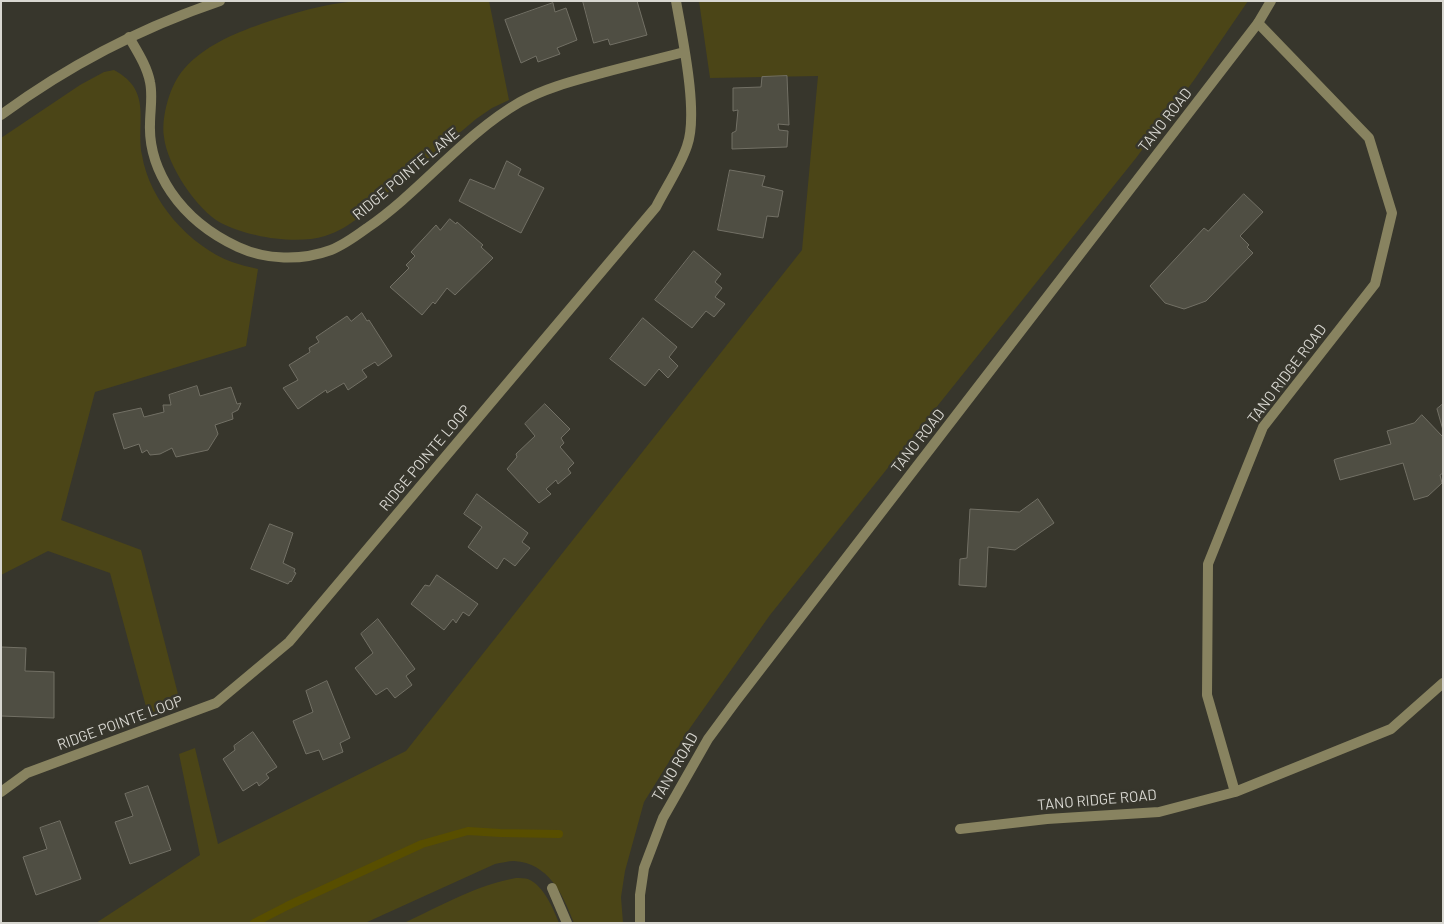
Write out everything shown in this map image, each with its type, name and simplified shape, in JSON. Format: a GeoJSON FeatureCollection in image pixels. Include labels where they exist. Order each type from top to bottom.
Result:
{"type":"FeatureCollection","features":[{"type":"Feature","properties":{"kind":"street"},"geometry":{"type":"LineString","coordinates":[[1,115],[50,80],[93,55],[177,16],[220,1]]}},
{"type":"Feature","properties":{"kind":"street","name":"RIDGE POINTE LOOP"},"geometry":{"type":"LineString","coordinates":[[1,792],[27,773],[216,703],[289,642],[656,208],[688,145],[691,123],[684,52],[676,1]]}},
{"type":"Feature","properties":{"kind":"street","name":"TANO ROAD"},"geometry":{"type":"LineString","coordinates":[[640,923],[640,895],[644,868],[663,818],[708,739],[1258,23],[1271,1]]}},
{"type":"Feature","properties":{"kind":"street","name":"TANO RIDGE ROAD"},"geometry":{"type":"LineString","coordinates":[[1234,792],[1207,695],[1208,564],[1263,427],[1375,284],[1392,213],[1369,138],[1258,23]]}},
{"type":"Feature","properties":{"kind":"street","name":"RIDGE POINTE LANE"},"geometry":{"type":"LineString","coordinates":[[129,37],[148,72],[152,98],[150,130],[152,150],[162,176],[174,196],[194,220],[226,242],[263,256],[286,258],[310,256],[332,250],[350,240],[384,216],[491,122],[539,93],[564,83],[684,52]]}},
{"type":"Feature","properties":{"kind":"street","name":"TANO RIDGE ROAD"},"geometry":{"type":"LineString","coordinates":[[960,829],[1047,819],[1158,812],[1234,792],[1391,729],[1443,683]]}},
{"type":"Feature","properties":{"kind":"street"},"geometry":{"type":"LineString","coordinates":[[552,888],[567,923]]}},
{"type":"Feature","properties":{"kind":"shaded area"},"geometry":{"type":"Polygon","coordinates":[[[357,1],[489,1],[509,100],[492,108],[476,119],[361,216],[348,225],[325,236],[313,239],[286,240],[258,236],[221,223],[202,208],[193,197],[177,173],[166,148],[163,129],[165,111],[179,75],[192,61],[210,47],[240,32],[308,10],[332,4],[357,1]]]}},
{"type":"Feature","properties":{"kind":"shaded area"},"geometry":{"type":"Polygon","coordinates":[[[699,1],[1248,1],[1194,80],[1136,158],[770,615],[690,728],[644,802],[625,871],[621,897],[623,923],[574,923],[565,902],[553,882],[537,868],[526,863],[514,861],[495,864],[365,923],[96,923],[200,855],[179,754],[195,748],[218,844],[406,751],[802,250],[818,76],[710,78],[699,1]]]}},
{"type":"Feature","properties":{"kind":"shaded area"},"geometry":{"type":"Polygon","coordinates":[[[114,70],[126,78],[134,87],[138,97],[142,155],[146,172],[162,204],[186,233],[201,245],[216,255],[232,262],[258,269],[246,346],[95,392],[61,520],[141,550],[180,702],[148,714],[110,573],[48,551],[1,575],[1,138],[80,85],[104,72],[114,70]]]}},
{"type":"Feature","properties":{"kind":"shaded area"},"geometry":{"type":"Polygon","coordinates":[[[516,878],[528,879],[539,887],[547,898],[559,923],[404,923],[473,891],[516,878]]]}},
{"type":"Feature","properties":{"kind":"building"},"geometry":{"type":"Polygon","coordinates":[[[583,1],[637,1],[647,35],[610,45],[608,39],[594,43],[583,1]]]}},
{"type":"Feature","properties":{"kind":"building"},"geometry":{"type":"Polygon","coordinates":[[[553,3],[555,12],[566,8],[577,40],[557,48],[560,54],[538,62],[536,56],[521,63],[505,20],[553,3]]]}},
{"type":"Feature","properties":{"kind":"building"},"geometry":{"type":"Polygon","coordinates":[[[787,76],[789,125],[778,124],[779,130],[788,131],[787,147],[732,149],[732,133],[736,131],[738,110],[733,111],[733,88],[761,87],[762,77],[787,76]]]}},
{"type":"Feature","properties":{"kind":"building"},"geometry":{"type":"Polygon","coordinates":[[[507,161],[521,169],[518,175],[544,188],[521,233],[459,201],[470,179],[494,189],[507,161]]]}},
{"type":"Feature","properties":{"kind":"building"},"geometry":{"type":"Polygon","coordinates":[[[730,170],[765,176],[762,186],[783,191],[778,217],[767,216],[763,238],[718,230],[730,170]]]}},
{"type":"Feature","properties":{"kind":"building"},"geometry":{"type":"Polygon","coordinates":[[[1244,194],[1263,212],[1240,236],[1249,245],[1247,247],[1253,253],[1206,301],[1184,309],[1165,303],[1150,286],[1204,228],[1208,231],[1244,194]]]}},
{"type":"Feature","properties":{"kind":"building"},"geometry":{"type":"Polygon","coordinates":[[[450,219],[456,224],[457,222],[483,245],[481,247],[493,258],[455,295],[447,288],[435,304],[433,302],[422,315],[390,287],[409,268],[406,265],[415,256],[411,252],[436,225],[440,230],[450,219]]]}},
{"type":"Feature","properties":{"kind":"building"},"geometry":{"type":"Polygon","coordinates":[[[694,251],[721,274],[715,282],[722,288],[715,297],[725,304],[714,317],[706,311],[692,328],[655,300],[694,251]]]}},
{"type":"Feature","properties":{"kind":"building"},"geometry":{"type":"Polygon","coordinates":[[[362,313],[367,321],[369,320],[392,356],[378,366],[375,362],[362,370],[367,377],[348,390],[344,383],[327,393],[326,390],[298,409],[283,388],[298,380],[289,365],[310,352],[309,348],[319,342],[316,337],[347,316],[351,321],[362,313]]]}},
{"type":"Feature","properties":{"kind":"building"},"geometry":{"type":"Polygon","coordinates":[[[643,318],[677,347],[669,357],[678,366],[668,378],[659,369],[645,386],[610,359],[643,318]]]}},
{"type":"Feature","properties":{"kind":"building"},"geometry":{"type":"Polygon","coordinates":[[[197,386],[200,396],[231,387],[237,404],[241,403],[238,410],[232,413],[233,419],[215,425],[218,434],[208,450],[176,457],[172,448],[160,454],[150,455],[147,450],[142,453],[139,444],[124,449],[113,414],[141,408],[144,417],[164,412],[163,405],[171,405],[169,395],[197,386]]]}},
{"type":"Feature","properties":{"kind":"building"},"geometry":{"type":"Polygon","coordinates":[[[545,404],[570,429],[561,438],[564,443],[560,447],[574,463],[568,469],[571,473],[558,484],[556,480],[546,489],[551,494],[539,503],[507,469],[517,457],[516,454],[535,436],[525,424],[545,404]]]}},
{"type":"Feature","properties":{"kind":"building"},"geometry":{"type":"Polygon","coordinates":[[[1443,404],[1443,430],[1437,409],[1443,404]]]}},
{"type":"Feature","properties":{"kind":"building"},"geometry":{"type":"Polygon","coordinates":[[[1422,415],[1443,437],[1443,473],[1440,475],[1442,483],[1428,496],[1414,500],[1403,463],[1340,480],[1334,460],[1391,444],[1387,431],[1414,423],[1422,415]]]}},
{"type":"Feature","properties":{"kind":"building"},"geometry":{"type":"Polygon","coordinates":[[[477,494],[528,533],[522,542],[530,548],[515,566],[504,558],[497,569],[468,547],[482,527],[464,514],[477,494]]]}},
{"type":"Feature","properties":{"kind":"building"},"geometry":{"type":"Polygon","coordinates":[[[1038,499],[1054,523],[1015,550],[988,547],[986,587],[959,585],[960,559],[967,558],[970,509],[1019,512],[1038,499]]]}},
{"type":"Feature","properties":{"kind":"building"},"geometry":{"type":"Polygon","coordinates":[[[270,524],[293,533],[283,563],[295,569],[294,572],[296,573],[288,584],[251,569],[270,524]]]}},
{"type":"Feature","properties":{"kind":"building"},"geometry":{"type":"Polygon","coordinates":[[[437,575],[478,604],[469,616],[463,612],[456,623],[453,619],[444,630],[411,604],[425,585],[429,586],[437,575]]]}},
{"type":"Feature","properties":{"kind":"building"},"geometry":{"type":"Polygon","coordinates":[[[378,619],[415,669],[406,676],[412,685],[395,698],[387,688],[376,695],[355,668],[373,653],[361,634],[378,619]]]}},
{"type":"Feature","properties":{"kind":"building"},"geometry":{"type":"Polygon","coordinates":[[[1,647],[26,648],[25,671],[54,672],[54,718],[1,716],[1,647]]]}},
{"type":"Feature","properties":{"kind":"building"},"geometry":{"type":"Polygon","coordinates":[[[327,681],[350,738],[340,743],[343,752],[323,760],[319,750],[306,754],[293,721],[313,712],[306,691],[327,681]]]}},
{"type":"Feature","properties":{"kind":"building"},"geometry":{"type":"Polygon","coordinates":[[[253,732],[277,767],[266,774],[269,778],[259,786],[257,782],[243,791],[223,759],[235,750],[234,746],[253,732]]]}},
{"type":"Feature","properties":{"kind":"building"},"geometry":{"type":"Polygon","coordinates":[[[148,786],[171,850],[130,864],[115,822],[133,816],[125,794],[148,786]]]}},
{"type":"Feature","properties":{"kind":"building"},"geometry":{"type":"Polygon","coordinates":[[[60,821],[81,879],[36,895],[23,857],[47,849],[40,828],[60,821]]]}},
{"type":"Feature","properties":{"kind":"waterway"},"geometry":{"type":"LineString","coordinates":[[254,923],[422,844],[468,831],[559,834]]}}]}
